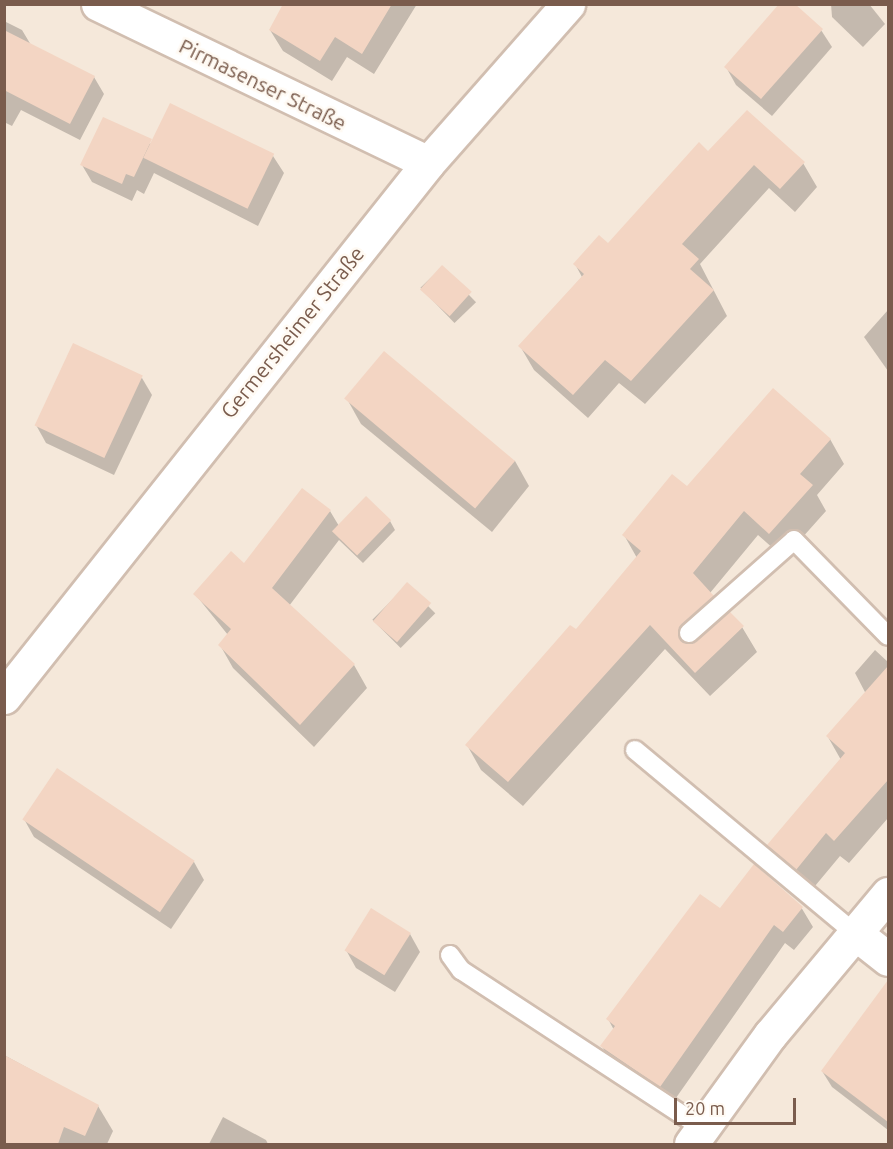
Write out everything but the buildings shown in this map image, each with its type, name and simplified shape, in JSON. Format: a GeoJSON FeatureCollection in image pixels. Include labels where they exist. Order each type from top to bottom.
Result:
{"type":"FeatureCollection","features":[{"type":"Feature","properties":{"kind":"street","name":"Pirmasenser Straße"},"geometry":{"type":"LineString","coordinates":[[98,4],[428,163]]}},
{"type":"Feature","properties":{"kind":"street","name":"Germersheimer Straße"},"geometry":{"type":"LineString","coordinates":[[4,697],[14,661],[428,163],[568,4]]}},
{"type":"Feature","properties":{"kind":"street"},"geometry":{"type":"LineString","coordinates":[[696,1136],[888,894]]}},
{"type":"Feature","properties":{"kind":"street"},"geometry":{"type":"LineString","coordinates":[[855,933],[888,959]]}},
{"type":"Feature","properties":{"kind":"lane"},"geometry":{"type":"LineString","coordinates":[[689,633],[794,540],[888,636]]}},
{"type":"Feature","properties":{"kind":"lane"},"geometry":{"type":"LineString","coordinates":[[635,750],[855,933]]}},
{"type":"Feature","properties":{"kind":"lane"},"geometry":{"type":"LineString","coordinates":[[450,955],[461,970],[696,1136]]}},
{"type":"Feature","properties":{"kind":"shaded area"},"geometry":{"type":"Polygon","coordinates":[[[5,5],[888,5],[888,1144],[5,1144],[5,5]]]}}]}
